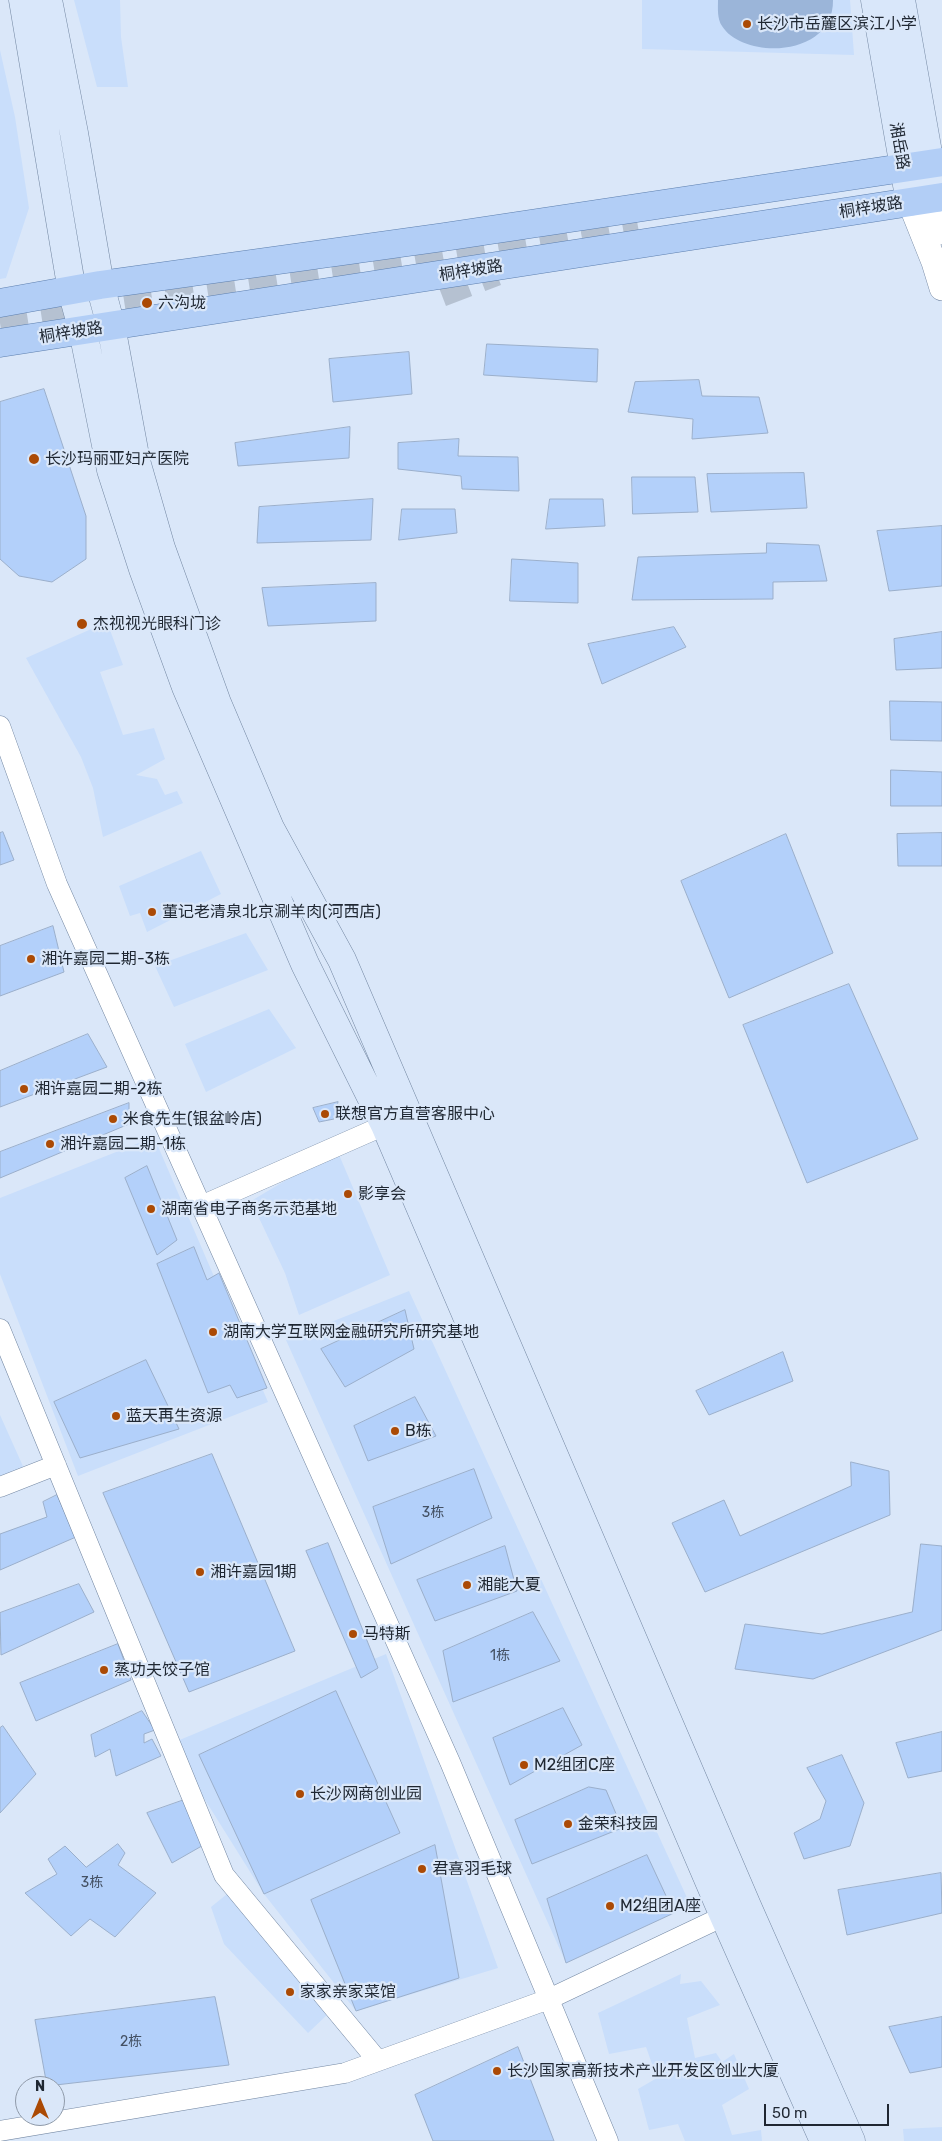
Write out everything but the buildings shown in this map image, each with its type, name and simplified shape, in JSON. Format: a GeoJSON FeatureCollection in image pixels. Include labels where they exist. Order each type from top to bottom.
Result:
{"type":"FeatureCollection","features":[{"type":"Feature","properties":{"kind":"main road"},"geometry":{"type":"LineString","coordinates":[[23,0],[72,291],[83,331],[111,470],[143,569],[186,687],[305,964],[385,1125],[724,1916],[824,2141]]}},
{"type":"Feature","properties":{"kind":"main road"},"geometry":{"type":"LineString","coordinates":[[48,0],[74,133],[100,285],[110,326],[136,461],[161,548],[217,703],[270,828],[342,960],[739,1888],[851,2141]]}},
{"type":"Feature","properties":{"kind":"main road","name":"湘岳路"},"geometry":{"type":"LineString","coordinates":[[875,0],[902,169],[929,199]]}},
{"type":"Feature","properties":{"kind":"main road","name":"湘岳路"},"geometry":{"type":"LineString","coordinates":[[902,0],[936,163],[929,199]]}},
{"type":"Feature","properties":{"kind":"main road","name":"桐梓坡路"},"geometry":{"type":"LineString","coordinates":[[0,303],[100,285],[454,236],[936,163]]}},
{"type":"Feature","properties":{"kind":"main road","name":"桐梓坡路"},"geometry":{"type":"LineString","coordinates":[[0,344],[929,199]]}},
{"type":"Feature","properties":{"kind":"main road"},"geometry":{"type":"LineString","coordinates":[[110,326],[294,317],[441,293]]}},
{"type":"Feature","properties":{"kind":"street","name":"湘岳路"},"geometry":{"type":"LineString","coordinates":[[929,199],[942,232]]}},
{"type":"Feature","properties":{"kind":"street","name":"湘岳路"},"geometry":{"type":"LineString","coordinates":[[929,199],[934,262],[942,288]]}},
{"type":"Feature","properties":{"kind":"street"},"geometry":{"type":"LineString","coordinates":[[0,726],[57,884],[446,1753],[608,2141]]}},
{"type":"Feature","properties":{"kind":"street"},"geometry":{"type":"LineString","coordinates":[[201,1206],[385,1125]]}},
{"type":"Feature","properties":{"kind":"street"},"geometry":{"type":"LineString","coordinates":[[0,1329],[224,1875],[378,2061]]}},
{"type":"Feature","properties":{"kind":"street"},"geometry":{"type":"LineString","coordinates":[[0,1487],[56,1465]]}},
{"type":"Feature","properties":{"kind":"street"},"geometry":{"type":"LineString","coordinates":[[0,2131],[345,2073],[549,1998],[724,1916]]}},
{"type":"Feature","properties":{"kind":"shaded area"},"geometry":{"type":"Polygon","coordinates":[[[74,0],[120,0],[121,37],[128,87],[97,87],[74,0]]]}},
{"type":"Feature","properties":{"kind":"shaded area","name":"长沙市岳麓区滨江小学"},"geometry":{"type":"Polygon","coordinates":[[[642,0],[850,0],[854,55],[642,49],[642,0]]]}},
{"type":"Feature","properties":{"kind":"shaded area"},"geometry":{"type":"Polygon","coordinates":[[[718,0],[833,0],[829,19],[819,33],[804,43],[786,48],[767,48],[748,44],[733,37],[720,23],[718,0]]]}},
{"type":"Feature","properties":{"kind":"shaded area"},"geometry":{"type":"Polygon","coordinates":[[[0,50],[15,117],[29,208],[6,278],[0,279],[0,50]]]}},
{"type":"Feature","properties":{"kind":"shaded area"},"geometry":{"type":"Polygon","coordinates":[[[107,622],[123,665],[100,672],[123,735],[154,728],[165,759],[136,775],[157,779],[165,795],[177,791],[183,803],[103,837],[93,788],[81,757],[26,658],[107,622]]]}},
{"type":"Feature","properties":{"kind":"shaded area"},"geometry":{"type":"Polygon","coordinates":[[[201,851],[221,894],[147,932],[140,913],[130,916],[119,886],[201,851]]]}},
{"type":"Feature","properties":{"kind":"shaded area"},"geometry":{"type":"Polygon","coordinates":[[[246,933],[268,970],[174,1007],[155,966],[246,933]]]}},
{"type":"Feature","properties":{"kind":"shaded area"},"geometry":{"type":"Polygon","coordinates":[[[269,1009],[296,1048],[206,1092],[185,1044],[269,1009]]]}},
{"type":"Feature","properties":{"kind":"shaded area"},"geometry":{"type":"Polygon","coordinates":[[[154,1137],[268,1402],[78,1476],[0,1274],[0,1198],[154,1137]]]}},
{"type":"Feature","properties":{"kind":"shaded area"},"geometry":{"type":"Polygon","coordinates":[[[337,1150],[390,1275],[299,1315],[285,1273],[251,1201],[337,1150]]]}},
{"type":"Feature","properties":{"kind":"shaded area"},"geometry":{"type":"Polygon","coordinates":[[[409,1291],[689,1902],[566,1963],[286,1340],[409,1291]]]}},
{"type":"Feature","properties":{"kind":"shaded area"},"geometry":{"type":"Polygon","coordinates":[[[0,1415],[26,1473],[0,1484],[0,1415]]]}},
{"type":"Feature","properties":{"kind":"shaded area"},"geometry":{"type":"Polygon","coordinates":[[[386,1654],[498,1968],[356,2011],[264,1894],[170,1744],[386,1654]]]}},
{"type":"Feature","properties":{"kind":"shaded area"},"geometry":{"type":"Polygon","coordinates":[[[232,1890],[329,2013],[308,2033],[224,1944],[211,1907],[232,1890]]]}},
{"type":"Feature","properties":{"kind":"shaded area"},"geometry":{"type":"Polygon","coordinates":[[[681,1974],[680,1984],[701,1981],[720,2005],[687,2018],[695,2058],[716,2053],[722,2062],[734,2054],[749,2089],[722,2105],[732,2135],[761,2130],[762,2141],[685,2141],[678,2124],[649,2130],[638,2089],[657,2078],[646,2047],[609,2054],[598,2013],[681,1974]]]}},
{"type":"Feature","properties":{"kind":"shaded area"},"geometry":{"type":"Polygon","coordinates":[[[942,2127],[942,2141],[904,2141],[903,2129],[942,2127]]]}},
{"type":"Feature","properties":{"kind":"tunnel"},"geometry":{"type":"LineString","coordinates":[[0,323],[382,265],[637,221]]}},
{"type":"Feature","properties":{"kind":"tunnel"},"geometry":{"type":"LineString","coordinates":[[441,293],[496,272]]}},
{"type":"Feature","properties":{"kind":"place","name":"长沙市岳麓区滨江小学"},"geometry":{"type":"Point","coordinates":[747,24]}},
{"type":"Feature","properties":{"kind":"place","name":"六沟垅"},"geometry":{"type":"Point","coordinates":[147,303]}},
{"type":"Feature","properties":{"kind":"place","name":"长沙玛丽亚妇产医院"},"geometry":{"type":"Point","coordinates":[34,459]}},
{"type":"Feature","properties":{"kind":"place","name":"杰视视光眼科门诊"},"geometry":{"type":"Point","coordinates":[82,624]}},
{"type":"Feature","properties":{"kind":"place","name":"董记老清泉北京涮羊肉(河西店)"},"geometry":{"type":"Point","coordinates":[152,912]}},
{"type":"Feature","properties":{"kind":"place","name":"湘许嘉园二期-3栋"},"geometry":{"type":"Point","coordinates":[31,959]}},
{"type":"Feature","properties":{"kind":"place","name":"湘许嘉园二期-2栋"},"geometry":{"type":"Point","coordinates":[24,1089]}},
{"type":"Feature","properties":{"kind":"place","name":"联想官方直营客服中心"},"geometry":{"type":"Point","coordinates":[325,1114]}},
{"type":"Feature","properties":{"kind":"place","name":"米食先生(银盆岭店)"},"geometry":{"type":"Point","coordinates":[113,1119]}},
{"type":"Feature","properties":{"kind":"place","name":"湘许嘉园二期-1栋"},"geometry":{"type":"Point","coordinates":[50,1144]}},
{"type":"Feature","properties":{"kind":"place","name":"影享会"},"geometry":{"type":"Point","coordinates":[348,1194]}},
{"type":"Feature","properties":{"kind":"place","name":"湖南省电子商务示范基地"},"geometry":{"type":"Point","coordinates":[151,1209]}},
{"type":"Feature","properties":{"kind":"place","name":"湖南大学互联网金融研究所研究基地"},"geometry":{"type":"Point","coordinates":[213,1332]}},
{"type":"Feature","properties":{"kind":"place","name":"蓝天再生资源"},"geometry":{"type":"Point","coordinates":[116,1416]}},
{"type":"Feature","properties":{"kind":"place","name":"B栋"},"geometry":{"type":"Point","coordinates":[395,1431]}},
{"type":"Feature","properties":{"kind":"place","name":"湘许嘉园1期"},"geometry":{"type":"Point","coordinates":[200,1572]}},
{"type":"Feature","properties":{"kind":"place","name":"湘能大夏"},"geometry":{"type":"Point","coordinates":[467,1585]}},
{"type":"Feature","properties":{"kind":"place","name":"马特斯"},"geometry":{"type":"Point","coordinates":[353,1634]}},
{"type":"Feature","properties":{"kind":"place","name":"蒸功夫饺子馆"},"geometry":{"type":"Point","coordinates":[104,1670]}},
{"type":"Feature","properties":{"kind":"place","name":"M2组团C座"},"geometry":{"type":"Point","coordinates":[524,1765]}},
{"type":"Feature","properties":{"kind":"place","name":"长沙网商创业园"},"geometry":{"type":"Point","coordinates":[300,1794]}},
{"type":"Feature","properties":{"kind":"place","name":"金荣科技园"},"geometry":{"type":"Point","coordinates":[568,1824]}},
{"type":"Feature","properties":{"kind":"place","name":"君喜羽毛球"},"geometry":{"type":"Point","coordinates":[422,1869]}},
{"type":"Feature","properties":{"kind":"place","name":"M2组团A座"},"geometry":{"type":"Point","coordinates":[610,1906]}},
{"type":"Feature","properties":{"kind":"place","name":"家家亲家菜馆"},"geometry":{"type":"Point","coordinates":[290,1992]}},
{"type":"Feature","properties":{"kind":"place","name":"长沙国家高新技术产业开发区创业大厦"},"geometry":{"type":"Point","coordinates":[497,2071]}}]}
